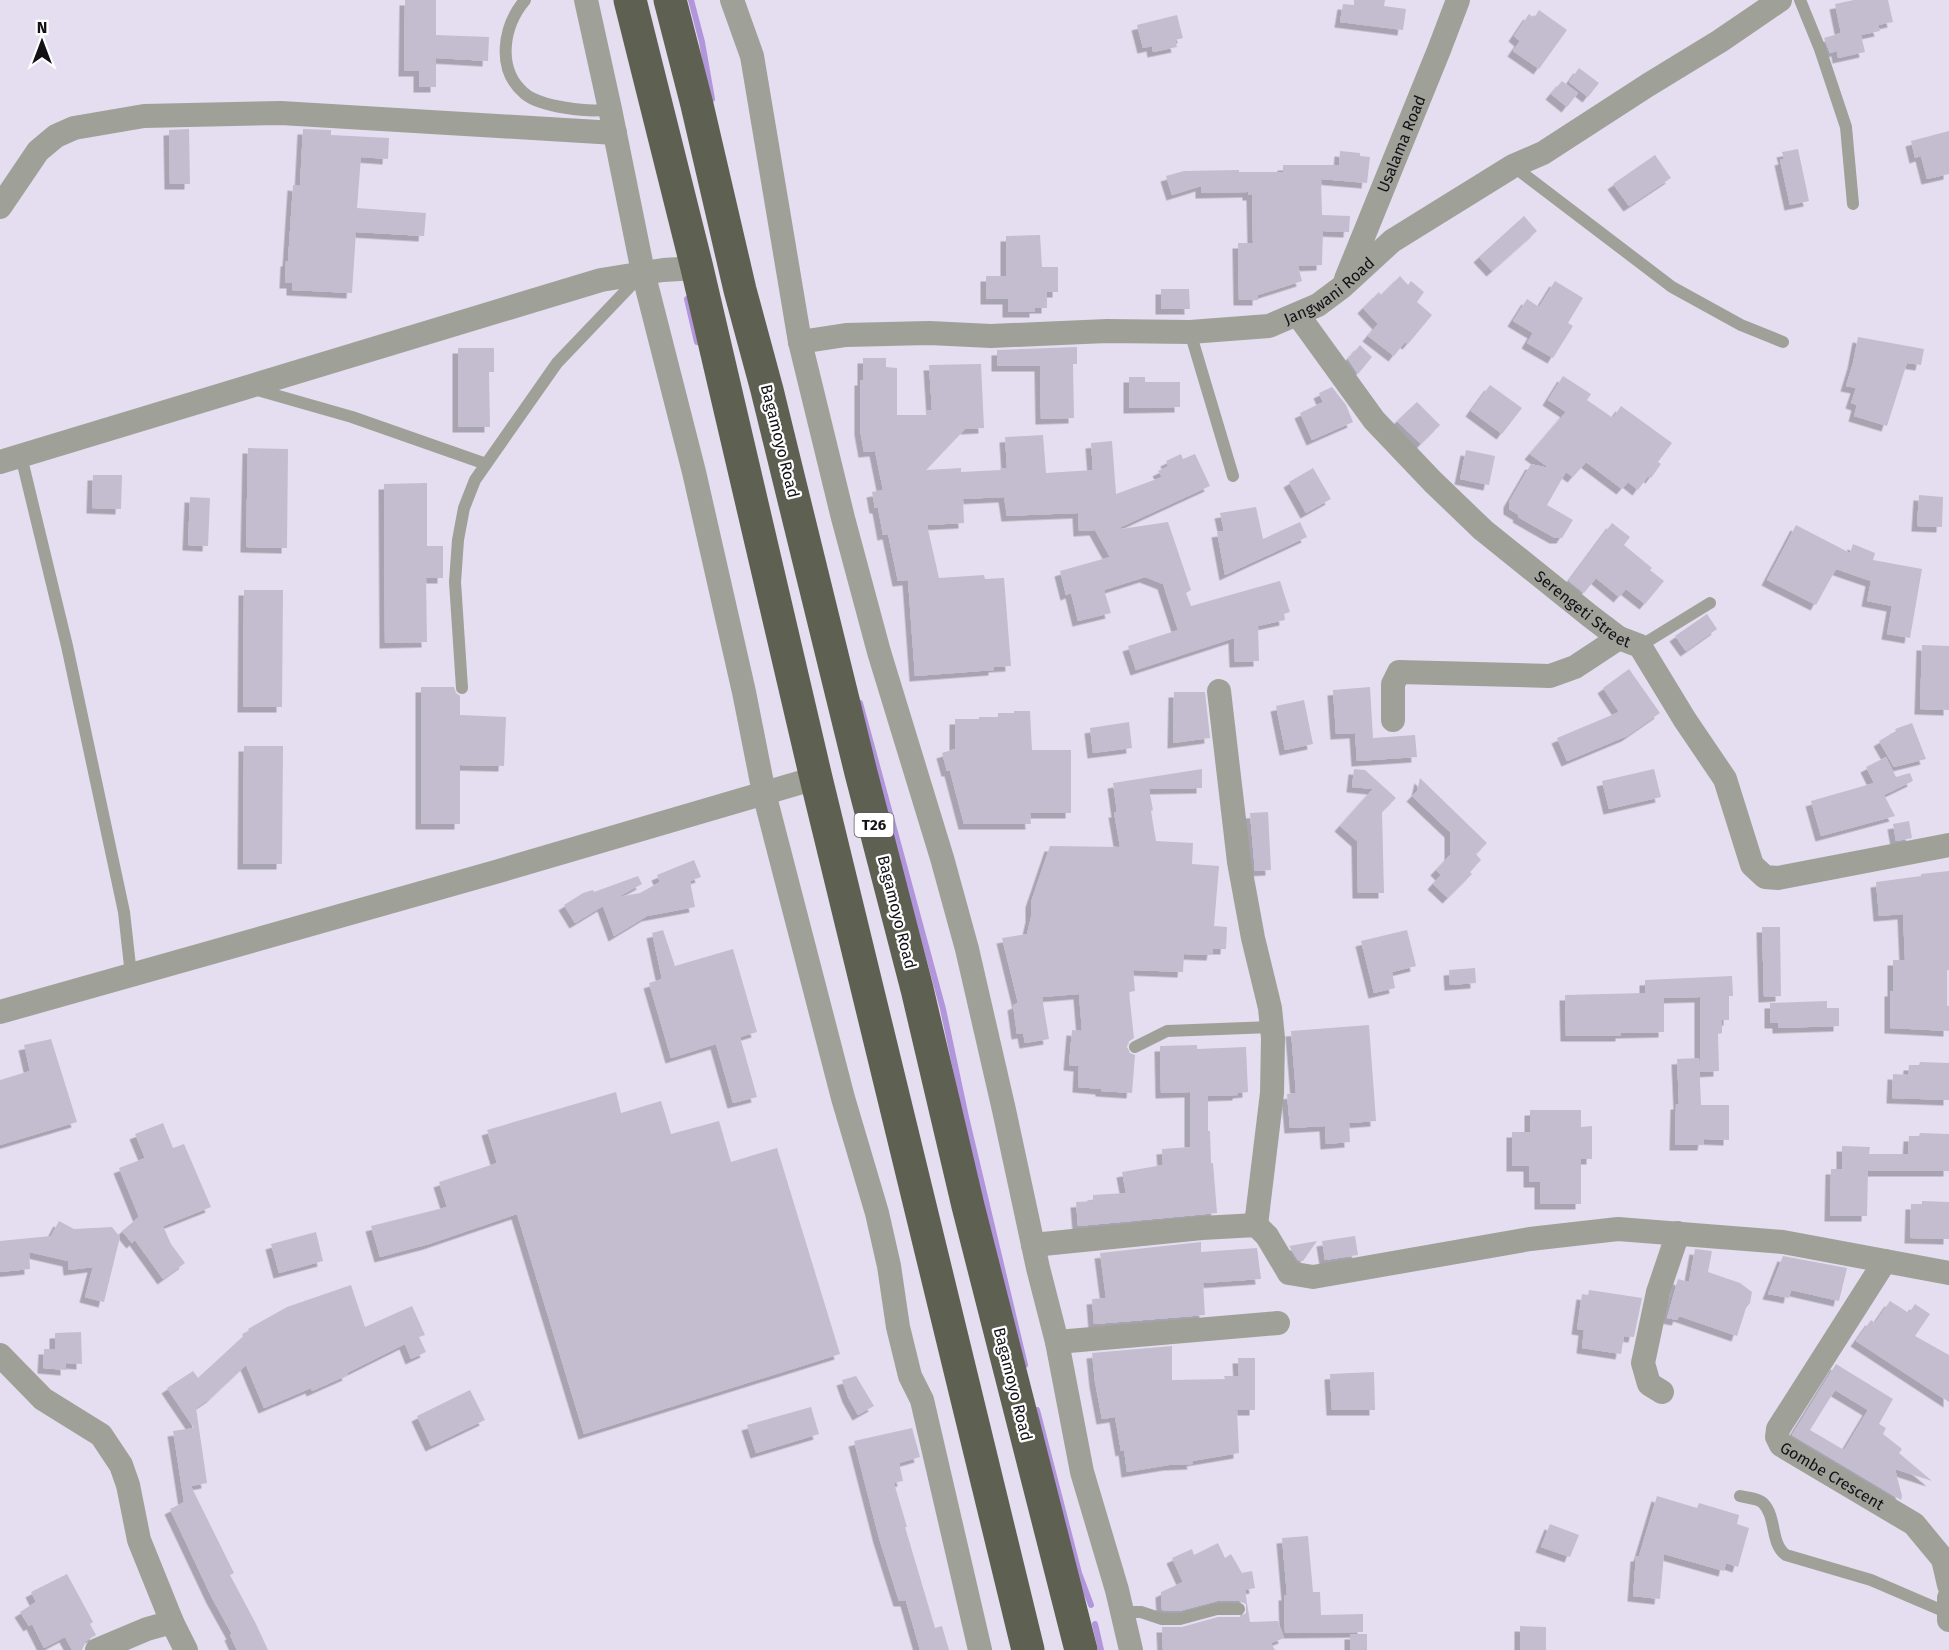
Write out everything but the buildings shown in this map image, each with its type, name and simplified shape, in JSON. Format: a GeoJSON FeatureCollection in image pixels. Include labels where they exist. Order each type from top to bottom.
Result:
{"type":"FeatureCollection","features":[{"type":"Feature","properties":{"kind":"highway","name":"T26"},"geometry":{"type":"LineString","coordinates":[[630,0],[697,268],[816,778],[1028,1650]]}},
{"type":"Feature","properties":{"kind":"highway","name":"Bagamoyo Road"},"geometry":{"type":"LineString","coordinates":[[670,0],[740,290],[767,390],[1081,1650]]}},
{"type":"Feature","properties":{"kind":"street"},"geometry":{"type":"LineString","coordinates":[[586,0],[643,273],[694,472],[744,692],[764,793],[843,1098],[877,1213],[890,1266],[898,1327],[910,1376],[922,1400],[980,1650]]}},
{"type":"Feature","properties":{"kind":"street"},"geometry":{"type":"LineString","coordinates":[[732,0],[752,56],[800,342],[879,652],[942,858],[967,949],[1057,1342],[1082,1472],[1131,1650]]}},
{"type":"Feature","properties":{"kind":"street","name":"Usalama Road"},"geometry":{"type":"LineString","coordinates":[[1342,287],[1458,0]]}},
{"type":"Feature","properties":{"kind":"street","name":"Jangwani Road"},"geometry":{"type":"LineString","coordinates":[[800,342],[846,334],[929,333],[990,336],[1107,331],[1190,332],[1269,326],[1318,305],[1342,287],[1392,241],[1513,166],[1543,153],[1780,0]]}},
{"type":"Feature","properties":{"kind":"street"},"geometry":{"type":"LineString","coordinates":[[0,207],[38,151],[56,136],[74,128],[144,116],[281,113],[615,133]]}},
{"type":"Feature","properties":{"kind":"street"},"geometry":{"type":"LineString","coordinates":[[10,459],[601,280],[697,268]]}},
{"type":"Feature","properties":{"kind":"street","name":"Serengeti Street"},"geometry":{"type":"LineString","coordinates":[[1298,315],[1374,420],[1433,482],[1483,530],[1630,642],[1725,779],[1747,853],[1752,865],[1765,877],[1787,877],[1949,845]]}},
{"type":"Feature","properties":{"kind":"street"},"geometry":{"type":"LineString","coordinates":[[1393,720],[1393,684],[1399,672],[1550,676],[1630,642]]}},
{"type":"Feature","properties":{"kind":"street"},"geometry":{"type":"LineString","coordinates":[[1219,691],[1239,862],[1272,1027],[1272,1093],[1256,1225]]}},
{"type":"Feature","properties":{"kind":"street"},"geometry":{"type":"LineString","coordinates":[[0,1012],[499,871],[816,778]]}},
{"type":"Feature","properties":{"kind":"street"},"geometry":{"type":"LineString","coordinates":[[1033,1245],[1202,1228],[1256,1225],[1267,1236],[1288,1273],[1313,1277],[1530,1239],[1618,1229],[1782,1242],[1949,1273]]}},
{"type":"Feature","properties":{"kind":"street"},"geometry":{"type":"LineString","coordinates":[[1662,1392],[1649,1384],[1643,1363],[1658,1292],[1678,1233]]}},
{"type":"Feature","properties":{"kind":"street","name":"Gombe Crescent"},"geometry":{"type":"LineString","coordinates":[[1885,1261],[1778,1429],[1777,1437],[1781,1445],[1914,1524],[1943,1559],[1949,1585]]}},
{"type":"Feature","properties":{"kind":"street"},"geometry":{"type":"LineString","coordinates":[[1057,1342],[1278,1323]]}},
{"type":"Feature","properties":{"kind":"street"},"geometry":{"type":"LineString","coordinates":[[0,1355],[43,1399],[101,1435],[121,1465],[128,1485],[139,1540],[172,1623],[186,1650]]}},
{"type":"Feature","properties":{"kind":"street"},"geometry":{"type":"LineString","coordinates":[[98,1650],[147,1629],[172,1623]]}},
{"type":"Feature","properties":{"kind":"lane"},"geometry":{"type":"LineString","coordinates":[[525,0],[519,7],[507,33],[508,73],[525,94],[544,102],[582,110],[610,109]]}},
{"type":"Feature","properties":{"kind":"lane"},"geometry":{"type":"LineString","coordinates":[[1800,0],[1821,49],[1846,127],[1853,204]]}},
{"type":"Feature","properties":{"kind":"lane"},"geometry":{"type":"LineString","coordinates":[[1513,166],[1672,287],[1741,325],[1782,342]]}},
{"type":"Feature","properties":{"kind":"lane"},"geometry":{"type":"LineString","coordinates":[[462,688],[455,582],[458,540],[464,508],[474,480],[557,363],[643,273]]}},
{"type":"Feature","properties":{"kind":"lane"},"geometry":{"type":"LineString","coordinates":[[1190,332],[1233,476]]}},
{"type":"Feature","properties":{"kind":"lane"},"geometry":{"type":"LineString","coordinates":[[247,387],[352,417],[486,464]]}},
{"type":"Feature","properties":{"kind":"lane"},"geometry":{"type":"LineString","coordinates":[[10,459],[67,646],[124,912],[131,975]]}},
{"type":"Feature","properties":{"kind":"lane"},"geometry":{"type":"LineString","coordinates":[[1630,642],[1710,603]]}},
{"type":"Feature","properties":{"kind":"lane"},"geometry":{"type":"LineString","coordinates":[[1135,1047],[1167,1031],[1272,1027]]}},
{"type":"Feature","properties":{"kind":"lane"},"geometry":{"type":"LineString","coordinates":[[1740,1496],[1764,1503],[1782,1553],[1871,1580],[1949,1610]]}},
{"type":"Feature","properties":{"kind":"lane"},"geometry":{"type":"LineString","coordinates":[[1122,1612],[1141,1612],[1162,1619],[1180,1619],[1217,1609],[1239,1609]]}},
{"type":"Feature","properties":{"kind":"waterway"},"geometry":{"type":"LineString","coordinates":[[691,0],[702,42],[712,99]]}},
{"type":"Feature","properties":{"kind":"waterway"},"geometry":{"type":"LineString","coordinates":[[687,299],[697,342]]}},
{"type":"Feature","properties":{"kind":"waterway"},"geometry":{"type":"LineString","coordinates":[[860,703],[943,1009],[966,1117],[1025,1365]]}},
{"type":"Feature","properties":{"kind":"waterway"},"geometry":{"type":"LineString","coordinates":[[1037,1410],[1079,1573],[1091,1605]]}},
{"type":"Feature","properties":{"kind":"waterway"},"geometry":{"type":"LineString","coordinates":[[1095,1624],[1101,1650]]}}]}
